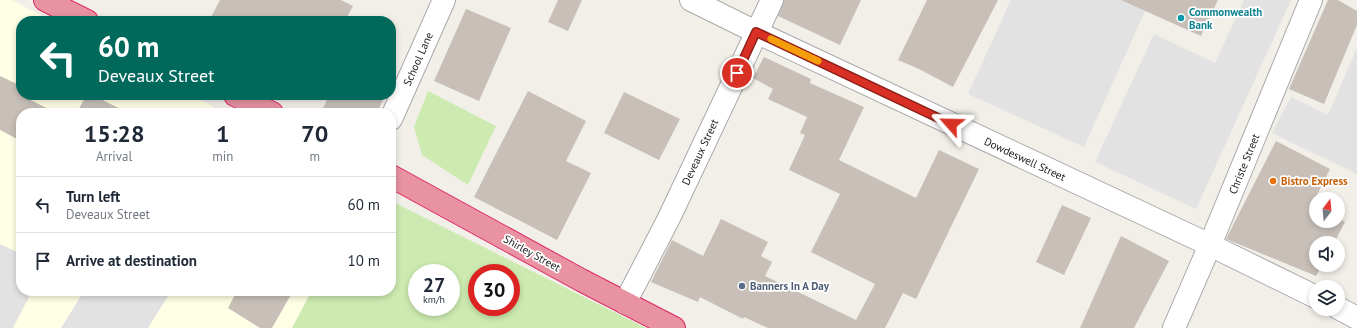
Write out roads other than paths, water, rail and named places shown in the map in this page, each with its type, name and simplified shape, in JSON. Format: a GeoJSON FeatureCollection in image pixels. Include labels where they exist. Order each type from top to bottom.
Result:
{"type":"FeatureCollection","features":[{"type":"Feature","properties":{"kind":"highway"},"geometry":{"type":"LineString","coordinates":[[45,0],[77,16]]}},
{"type":"Feature","properties":{"kind":"highway"},"geometry":{"type":"LineString","coordinates":[[245,100],[262,108]]}},
{"type":"Feature","properties":{"kind":"highway","name":"Shirley Street"},"geometry":{"type":"LineString","coordinates":[[396,179],[674,328]]}},
{"type":"Feature","properties":{"kind":"street","name":"School Lane"},"geometry":{"type":"LineString","coordinates":[[396,108],[444,0]]}},
{"type":"Feature","properties":{"kind":"street","name":"Dowdeswell Street"},"geometry":{"type":"LineString","coordinates":[[691,0],[1210,245],[1309,294]]}},
{"type":"Feature","properties":{"kind":"street","name":"Deveaux Street"},"geometry":{"type":"LineString","coordinates":[[625,303],[668,218],[772,0]]}},
{"type":"Feature","properties":{"kind":"street","name":"Christe Street"},"geometry":{"type":"LineString","coordinates":[[1174,328],[1210,245],[1311,0]]}},
{"type":"Feature","properties":{"kind":"street"},"geometry":{"type":"LineString","coordinates":[[1345,312],[1357,318]]}},
{"type":"Feature","properties":{"kind":"place","name":"Commonwealth Bank"},"geometry":{"type":"Point","coordinates":[1181,18]}},
{"type":"Feature","properties":{"kind":"place","name":"Bistro Express"},"geometry":{"type":"Point","coordinates":[1273,181]}},
{"type":"Feature","properties":{"kind":"place","name":"Banners In A Day"},"geometry":{"type":"Point","coordinates":[742,286]}}]}
